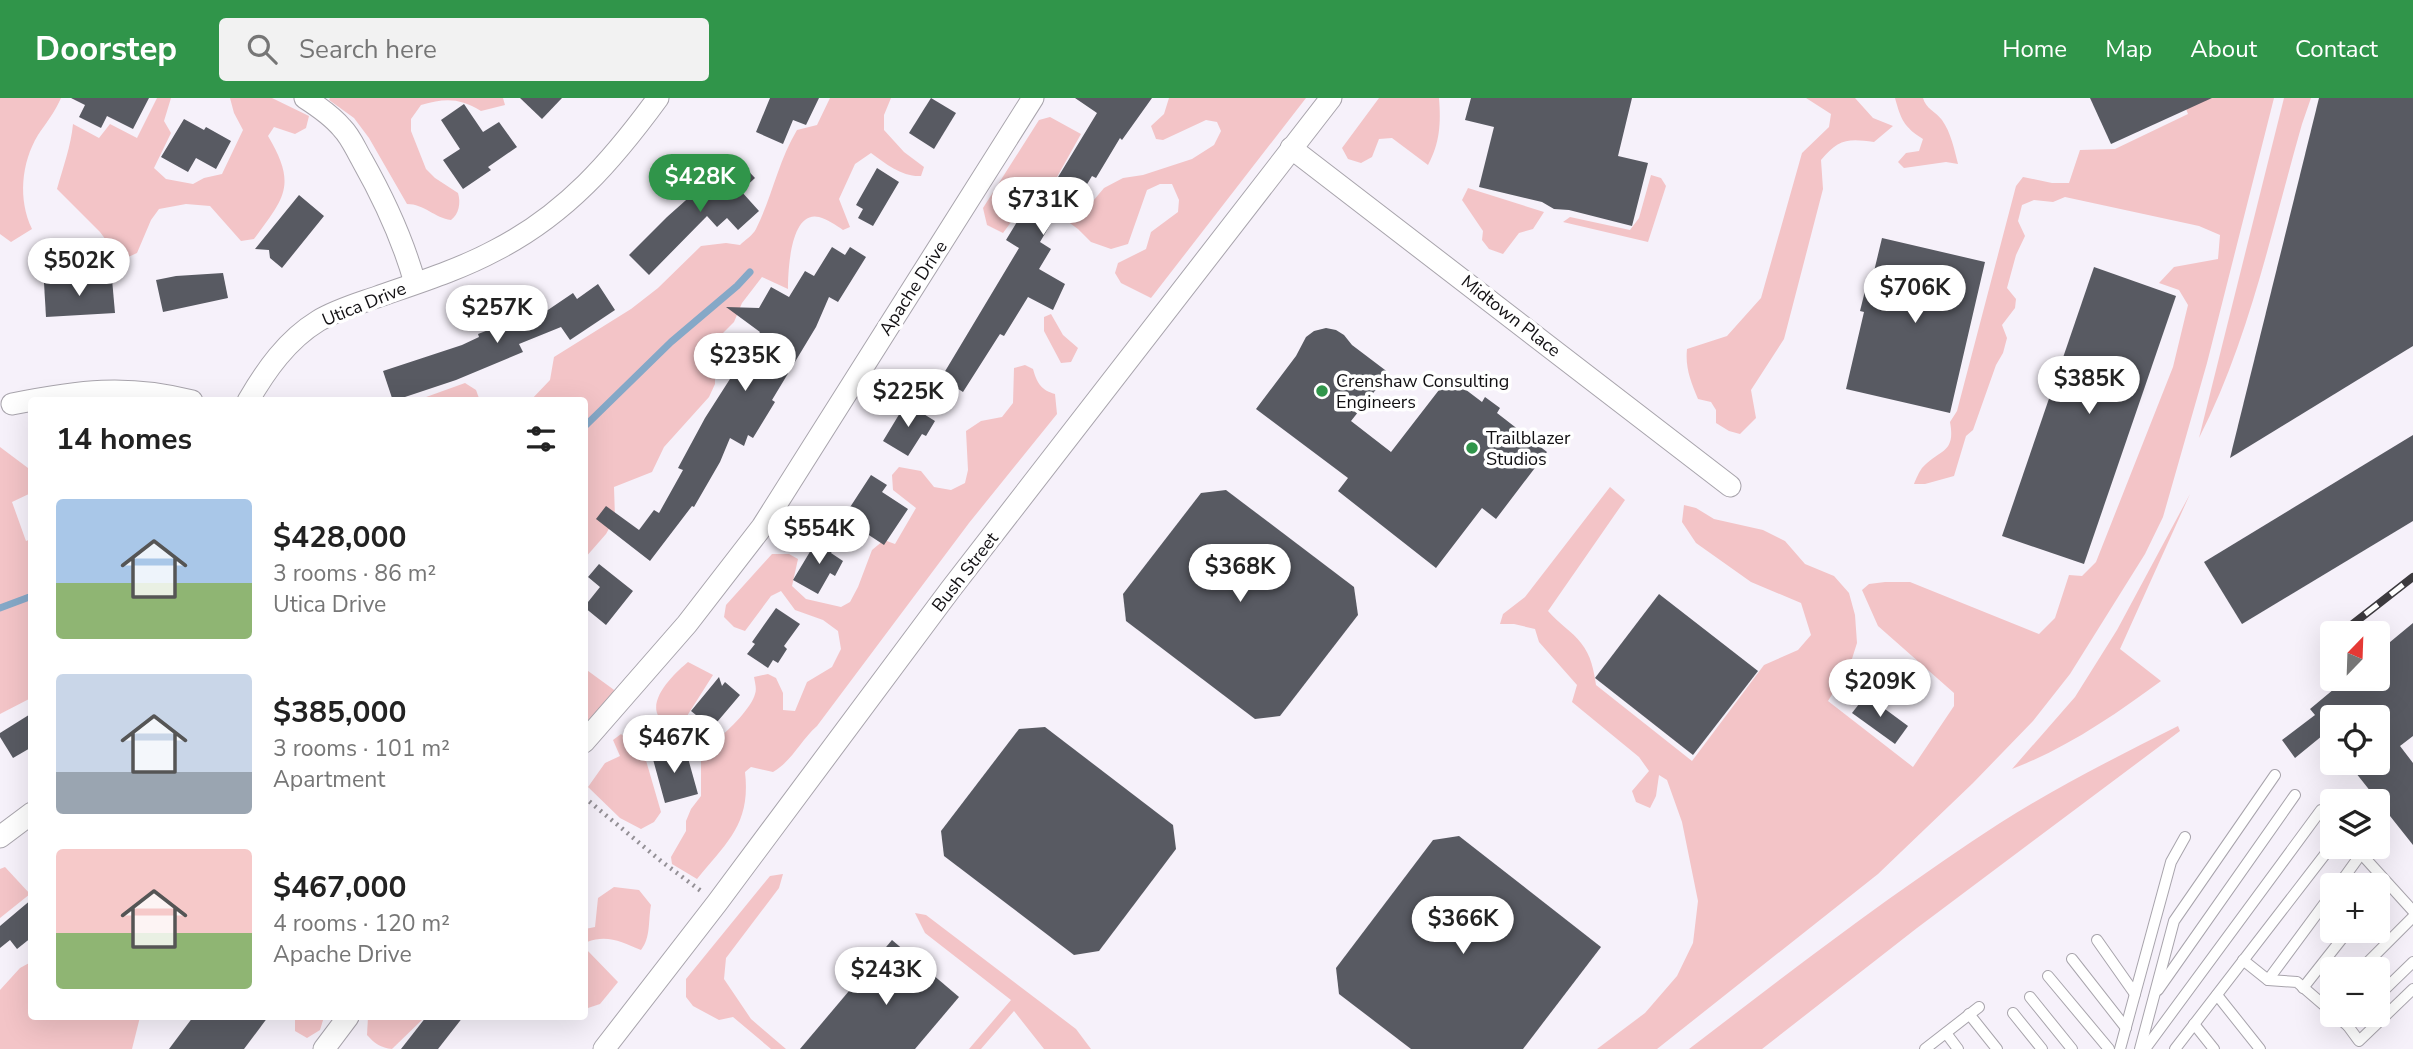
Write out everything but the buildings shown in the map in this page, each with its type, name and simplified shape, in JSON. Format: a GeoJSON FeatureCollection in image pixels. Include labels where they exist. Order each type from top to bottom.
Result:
{"type":"FeatureCollection","features":[{"type":"Feature","properties":{"kind":"street"},"geometry":{"type":"LineString","coordinates":[[305,98],[326,112],[351,141],[379,190],[407,253],[415,284]]}},
{"type":"Feature","properties":{"kind":"street","name":"Utica Drive"},"geometry":{"type":"LineString","coordinates":[[251,397],[270,366],[299,335],[316,322],[335,312],[415,284],[494,251],[551,217],[591,180],[657,98]]}},
{"type":"Feature","properties":{"kind":"street","name":"Apache Drive"},"geometry":{"type":"LineString","coordinates":[[588,737],[687,624],[762,527],[1033,98]]}},
{"type":"Feature","properties":{"kind":"street","name":"Bush Street"},"geometry":{"type":"LineString","coordinates":[[604,1049],[717,903],[950,590],[1331,98]]}},
{"type":"Feature","properties":{"kind":"street","name":"Midtown Place"},"geometry":{"type":"LineString","coordinates":[[1291,148],[1730,486]]}},
{"type":"Feature","properties":{"kind":"street"},"geometry":{"type":"LineString","coordinates":[[47,397],[103,390],[172,397]]}},
{"type":"Feature","properties":{"kind":"street"},"geometry":{"type":"LineString","coordinates":[[12,404],[28,401]]}},
{"type":"Feature","properties":{"kind":"street"},"geometry":{"type":"LineString","coordinates":[[0,837],[28,816]]}},
{"type":"Feature","properties":{"kind":"street"},"geometry":{"type":"LineString","coordinates":[[324,1049],[346,1020]]}},
{"type":"Feature","properties":{"kind":"lane"},"geometry":{"type":"LineString","coordinates":[[2140,1049],[2174,921],[2275,775]]}},
{"type":"Feature","properties":{"kind":"lane"},"geometry":{"type":"LineString","coordinates":[[2154,996],[2295,795]]}},
{"type":"Feature","properties":{"kind":"lane"},"geometry":{"type":"LineString","coordinates":[[2145,1049],[2320,811]]}},
{"type":"Feature","properties":{"kind":"lane"},"geometry":{"type":"LineString","coordinates":[[2120,1049],[2171,862],[2185,837]]}},
{"type":"Feature","properties":{"kind":"lane"},"geometry":{"type":"LineString","coordinates":[[2179,1047],[2321,859]]}},
{"type":"Feature","properties":{"kind":"lane"},"geometry":{"type":"LineString","coordinates":[[2365,859],[2378,873]]}},
{"type":"Feature","properties":{"kind":"lane"},"geometry":{"type":"LineString","coordinates":[[2390,886],[2413,911]]}},
{"type":"Feature","properties":{"kind":"lane"},"geometry":{"type":"LineString","coordinates":[[2268,980],[2320,910]]}},
{"type":"Feature","properties":{"kind":"lane"},"geometry":{"type":"LineString","coordinates":[[2373,957],[2413,917]]}},
{"type":"Feature","properties":{"kind":"lane"},"geometry":{"type":"LineString","coordinates":[[2097,940],[2135,994]]}},
{"type":"Feature","properties":{"kind":"lane"},"geometry":{"type":"LineString","coordinates":[[2303,988],[2339,943]]}},
{"type":"Feature","properties":{"kind":"lane"},"geometry":{"type":"LineString","coordinates":[[2072,959],[2126,1028]]}},
{"type":"Feature","properties":{"kind":"lane"},"geometry":{"type":"LineString","coordinates":[[2243,960],[2268,980],[2297,982],[2320,1002]]}},
{"type":"Feature","properties":{"kind":"lane"},"geometry":{"type":"LineString","coordinates":[[2390,984],[2413,962]]}},
{"type":"Feature","properties":{"kind":"lane"},"geometry":{"type":"LineString","coordinates":[[2048,976],[2109,1049]]}},
{"type":"Feature","properties":{"kind":"lane"},"geometry":{"type":"LineString","coordinates":[[2390,1011],[2413,989]]}},
{"type":"Feature","properties":{"kind":"lane"},"geometry":{"type":"LineString","coordinates":[[2217,995],[2260,1049]]}},
{"type":"Feature","properties":{"kind":"lane"},"geometry":{"type":"LineString","coordinates":[[2030,997],[2072,1049]]}},
{"type":"Feature","properties":{"kind":"lane"},"geometry":{"type":"LineString","coordinates":[[1924,1049],[1974,1010],[1997,1049]]}},
{"type":"Feature","properties":{"kind":"lane"},"geometry":{"type":"LineString","coordinates":[[2013,1013],[2042,1049]]}},
{"type":"Feature","properties":{"kind":"lane"},"geometry":{"type":"LineString","coordinates":[[2194,1024],[2214,1049]]}},
{"type":"Feature","properties":{"kind":"lane"},"geometry":{"type":"LineString","coordinates":[[2349,1027],[2359,1041],[2374,1027]]}},
{"type":"Feature","properties":{"kind":"lane"},"geometry":{"type":"LineString","coordinates":[[1946,1032],[1958,1049]]}},
{"type":"Feature","properties":{"kind":"path"},"geometry":{"type":"LineString","coordinates":[[588,800],[661,862],[717,903]]}},
{"type":"Feature","properties":{"kind":"shaded area"},"geometry":{"type":"Polygon","coordinates":[[[0,98],[61,98],[32,146],[25,169],[23,194],[32,229],[11,242],[0,234],[0,98]]]}},
{"type":"Feature","properties":{"kind":"shaded area"},"geometry":{"type":"Polygon","coordinates":[[[157,98],[171,98],[164,121],[171,133],[154,168],[166,179],[193,184],[222,174],[243,130],[230,98],[272,98],[309,116],[306,128],[295,134],[274,127],[268,136],[282,167],[284,190],[280,201],[254,239],[241,241],[210,206],[186,204],[159,209],[151,220],[137,253],[124,259],[117,255],[100,232],[57,189],[73,124],[99,138],[110,124],[137,138],[157,98]]]}},
{"type":"Feature","properties":{"kind":"shaded area"},"geometry":{"type":"Polygon","coordinates":[[[503,98],[505,105],[481,111],[452,100],[438,101],[421,105],[411,119],[411,131],[426,169],[458,193],[459,208],[451,220],[419,206],[407,204],[369,138],[354,118],[329,100],[503,98]]]}},
{"type":"Feature","properties":{"kind":"shaded area"},"geometry":{"type":"Polygon","coordinates":[[[830,98],[891,98],[884,115],[884,130],[904,152],[924,167],[921,176],[901,172],[871,153],[855,164],[839,199],[850,227],[843,230],[819,217],[809,217],[802,223],[793,244],[788,289],[762,277],[742,303],[734,322],[715,341],[715,384],[709,397],[664,447],[652,472],[614,487],[615,518],[606,534],[588,555],[588,397],[534,397],[550,380],[554,357],[631,309],[658,288],[701,246],[726,243],[740,245],[756,229],[762,217],[785,154],[797,130],[817,125],[830,98]]]}},
{"type":"Feature","properties":{"kind":"shaded area"},"geometry":{"type":"Polygon","coordinates":[[[1169,98],[1306,98],[1151,298],[1121,283],[1115,273],[1118,263],[1146,249],[1151,232],[1178,212],[1179,200],[1172,184],[1160,184],[1147,190],[1128,244],[1111,249],[1091,242],[1078,229],[1031,195],[1003,233],[987,225],[983,208],[1039,120],[1050,117],[1081,134],[1052,186],[1088,207],[1104,188],[1123,178],[1143,175],[1192,159],[1214,145],[1221,131],[1217,122],[1206,120],[1163,140],[1156,139],[1151,126],[1164,114],[1169,98]]]}},
{"type":"Feature","properties":{"kind":"shaded area"},"geometry":{"type":"Polygon","coordinates":[[[1379,98],[1439,98],[1439,133],[1428,165],[1392,138],[1379,139],[1372,157],[1361,163],[1348,159],[1342,148],[1379,98]]]}},
{"type":"Feature","properties":{"kind":"shaded area"},"geometry":{"type":"Polygon","coordinates":[[[1806,98],[1855,98],[1873,118],[1893,126],[1874,142],[1850,140],[1838,144],[1821,160],[1823,189],[1784,339],[1751,390],[1756,418],[1740,434],[1716,423],[1716,410],[1711,402],[1698,399],[1688,369],[1687,349],[1727,336],[1761,298],[1802,153],[1829,127],[1831,114],[1806,98]]]}},
{"type":"Feature","properties":{"kind":"shaded area"},"geometry":{"type":"Polygon","coordinates":[[[1895,98],[1923,98],[1945,125],[1958,164],[1946,162],[1904,168],[1898,162],[1906,153],[1919,151],[1923,139],[1904,122],[1895,98]]]}},
{"type":"Feature","properties":{"kind":"shaded area"},"geometry":{"type":"Polygon","coordinates":[[[2182,98],[2274,98],[2207,363],[2163,517],[2145,554],[2070,674],[2033,721],[1878,874],[1657,1049],[1597,1049],[1645,1013],[1677,976],[1693,943],[1698,901],[1682,822],[1667,780],[1659,775],[1656,796],[1650,808],[1636,802],[1632,791],[1649,771],[1639,757],[1572,702],[1577,685],[1539,642],[1535,629],[1500,624],[1503,614],[1525,597],[1610,487],[1625,500],[1548,611],[1584,648],[1592,663],[1596,685],[1692,761],[1764,665],[1798,650],[1811,635],[1801,603],[1751,582],[1696,543],[1682,522],[1684,505],[1696,508],[1714,519],[1763,530],[1785,541],[1805,564],[1834,576],[1849,593],[1855,615],[1857,643],[1850,665],[1828,701],[1913,767],[1954,706],[1954,693],[1878,626],[1862,590],[1869,584],[1910,582],[2039,634],[2055,618],[2069,575],[2082,576],[2096,562],[2173,367],[2188,305],[2179,290],[2159,283],[2174,267],[2218,259],[2220,235],[2199,226],[2065,197],[2053,202],[2034,200],[2022,205],[2018,221],[2025,236],[2016,255],[2007,288],[2016,299],[2015,308],[2002,325],[2007,338],[2003,353],[1996,365],[1973,430],[1966,436],[1954,476],[1925,484],[1914,484],[1922,468],[1945,450],[1951,440],[1950,422],[1957,411],[2016,186],[2023,177],[2052,183],[2069,183],[2080,150],[2115,149],[2188,114],[2182,98]]]}},
{"type":"Feature","properties":{"kind":"shaded area"},"geometry":{"type":"Polygon","coordinates":[[[2284,98],[2311,98],[2246,323],[2217,401],[2199,438],[2284,98]]]}},
{"type":"Feature","properties":{"kind":"shaded area"},"geometry":{"type":"Polygon","coordinates":[[[1651,175],[1661,178],[1666,186],[1648,242],[1563,222],[1570,217],[1630,230],[1639,218],[1651,175]]]}},
{"type":"Feature","properties":{"kind":"shaded area"},"geometry":{"type":"Polygon","coordinates":[[[1468,188],[1544,212],[1533,229],[1519,233],[1503,254],[1489,249],[1482,240],[1483,231],[1462,200],[1468,188]]]}},
{"type":"Feature","properties":{"kind":"shaded area"},"geometry":{"type":"Polygon","coordinates":[[[1051,314],[1063,335],[1078,348],[1071,362],[1061,363],[1044,331],[1044,317],[1051,314]]]}},
{"type":"Feature","properties":{"kind":"shaded area"},"geometry":{"type":"Polygon","coordinates":[[[1025,365],[1033,369],[1043,388],[1055,394],[1057,414],[969,523],[817,726],[791,756],[773,772],[751,767],[745,772],[746,790],[740,819],[727,843],[697,879],[672,864],[671,857],[686,831],[686,821],[691,809],[701,796],[701,747],[672,729],[659,717],[657,702],[664,686],[688,662],[713,675],[687,716],[706,732],[719,738],[750,705],[756,690],[754,677],[768,674],[776,678],[783,693],[783,710],[795,711],[807,682],[832,667],[841,649],[838,631],[823,620],[795,610],[781,591],[771,596],[745,631],[734,627],[724,617],[726,605],[772,554],[789,554],[798,559],[792,586],[806,599],[841,607],[850,602],[872,550],[884,540],[895,544],[916,508],[893,490],[892,475],[899,467],[921,471],[934,487],[951,490],[965,483],[968,470],[966,431],[981,421],[1002,417],[1013,403],[1014,368],[1025,365]]]}},
{"type":"Feature","properties":{"kind":"shaded area"},"geometry":{"type":"Polygon","coordinates":[[[465,383],[476,390],[479,397],[426,397],[465,383]]]}},
{"type":"Feature","properties":{"kind":"shaded area"},"geometry":{"type":"Polygon","coordinates":[[[0,447],[28,468],[28,494],[12,502],[26,541],[28,540],[28,700],[0,714],[0,447]]]}},
{"type":"Feature","properties":{"kind":"shaded area"},"geometry":{"type":"Polygon","coordinates":[[[2190,494],[2120,649],[2161,681],[2089,730],[2051,752],[2012,769],[2075,697],[2117,630],[2190,494]]]}},
{"type":"Feature","properties":{"kind":"shaded area"},"geometry":{"type":"Polygon","coordinates":[[[588,671],[621,695],[604,712],[588,722],[588,671]]]}},
{"type":"Feature","properties":{"kind":"shaded area"},"geometry":{"type":"Polygon","coordinates":[[[2178,726],[2180,731],[1917,928],[1762,1049],[1689,1049],[1881,905],[2000,823],[2110,760],[2178,726]]]}},
{"type":"Feature","properties":{"kind":"shaded area"},"geometry":{"type":"Polygon","coordinates":[[[621,734],[645,757],[661,812],[654,822],[641,829],[620,818],[588,787],[605,763],[620,756],[613,740],[621,734]]]}},
{"type":"Feature","properties":{"kind":"shaded area"},"geometry":{"type":"Polygon","coordinates":[[[5,867],[28,892],[28,896],[0,918],[0,869],[5,867]]]}},
{"type":"Feature","properties":{"kind":"shaded area"},"geometry":{"type":"Polygon","coordinates":[[[783,874],[779,888],[726,958],[724,979],[751,1019],[786,1049],[771,1049],[733,1017],[719,1020],[693,1006],[686,997],[686,979],[770,876],[783,874]]]}},
{"type":"Feature","properties":{"kind":"shaded area"},"geometry":{"type":"Polygon","coordinates":[[[614,887],[639,890],[651,905],[648,934],[641,950],[608,939],[588,942],[588,928],[595,927],[598,898],[614,887]]]}},
{"type":"Feature","properties":{"kind":"shaded area"},"geometry":{"type":"Polygon","coordinates":[[[915,913],[926,915],[1076,1029],[1091,1049],[1044,1049],[1014,1011],[981,1049],[969,1049],[1011,1000],[925,933],[915,913]]]}},
{"type":"Feature","properties":{"kind":"shaded area"},"geometry":{"type":"Polygon","coordinates":[[[588,951],[618,982],[600,1004],[588,1008],[588,951]]]}},
{"type":"Feature","properties":{"kind":"shaded area"},"geometry":{"type":"Polygon","coordinates":[[[28,964],[28,1020],[139,1020],[132,1049],[0,1049],[0,990],[20,968],[28,964]]]}},
{"type":"Feature","properties":{"kind":"shaded area"},"geometry":{"type":"Polygon","coordinates":[[[295,1020],[323,1020],[320,1030],[307,1038],[295,1031],[295,1020]]]}},
{"type":"Feature","properties":{"kind":"shaded area"},"geometry":{"type":"Polygon","coordinates":[[[368,1020],[422,1020],[392,1049],[378,1045],[367,1035],[368,1020]]]}},
{"type":"Feature","properties":{"kind":"waterway"},"geometry":{"type":"LineString","coordinates":[[588,423],[671,342],[750,272]]}},
{"type":"Feature","properties":{"kind":"waterway"},"geometry":{"type":"LineString","coordinates":[[0,608],[28,598]]}},
{"type":"Feature","properties":{"kind":"railway"},"geometry":{"type":"LineString","coordinates":[[2357,621],[2413,577]]}},
{"type":"Feature","properties":{"kind":"place","name":"Crenshaw Consulting Engineers"},"geometry":{"type":"Point","coordinates":[1322,391]}},
{"type":"Feature","properties":{"kind":"place","name":"Trailblazer Studios"},"geometry":{"type":"Point","coordinates":[1472,448]}}]}
